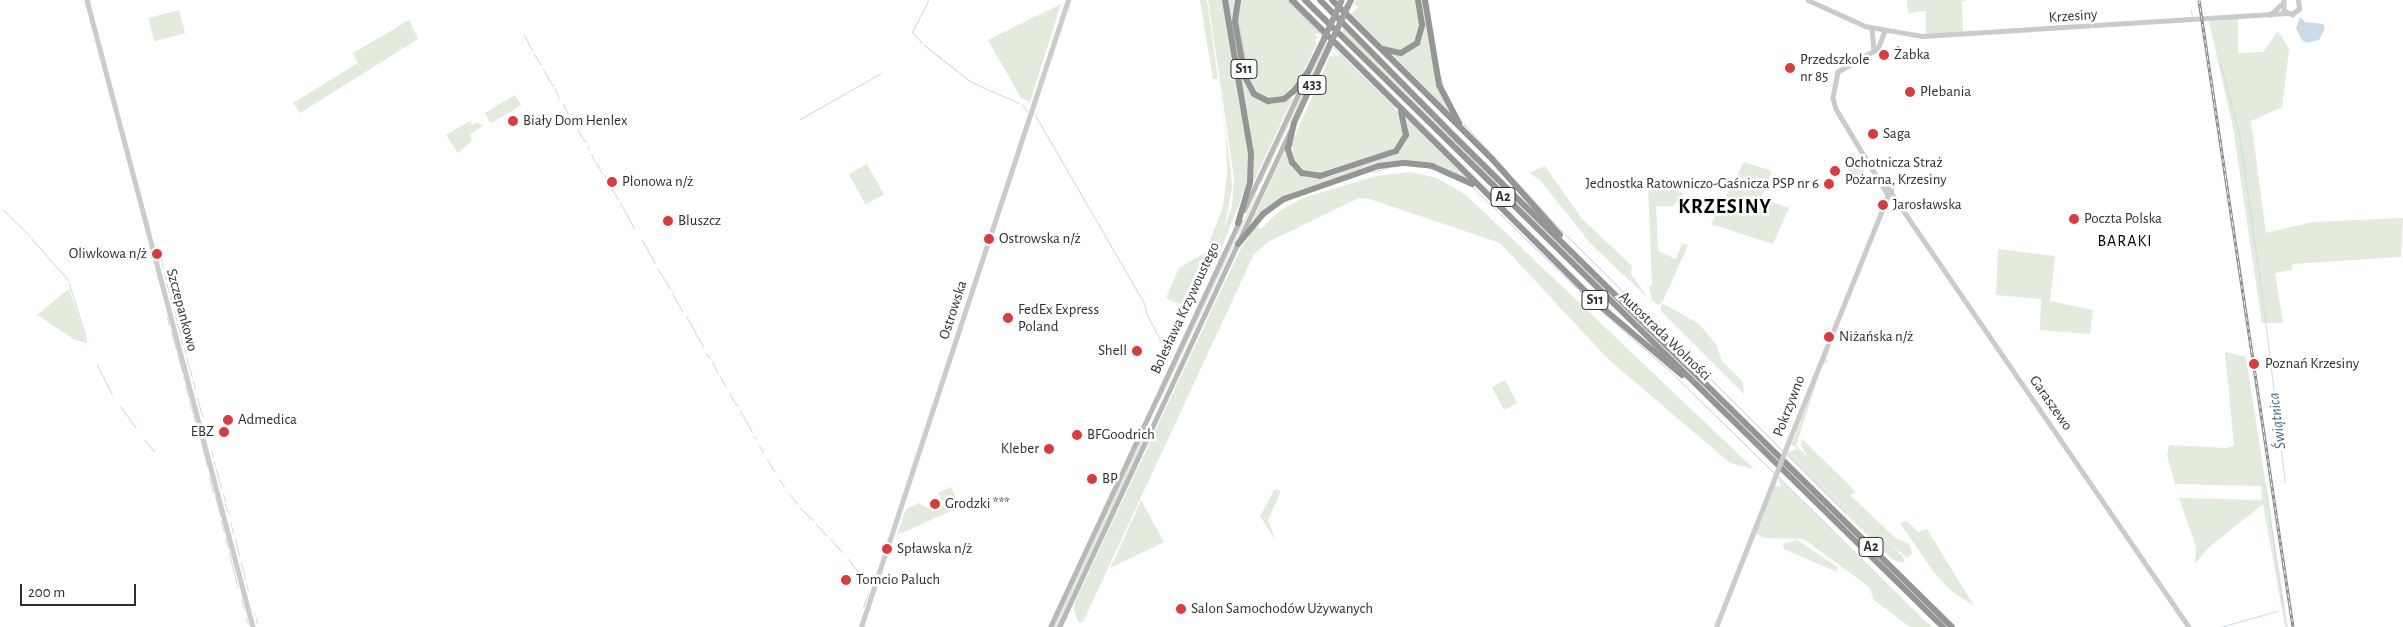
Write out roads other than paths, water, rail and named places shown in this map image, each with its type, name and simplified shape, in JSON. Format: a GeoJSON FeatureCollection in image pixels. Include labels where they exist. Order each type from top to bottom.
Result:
{"type":"FeatureCollection","features":[{"type":"Feature","properties":{"kind":"highway"},"geometry":{"type":"LineString","coordinates":[[1225,0],[1251,163],[1249,187],[1238,223]]}},
{"type":"Feature","properties":{"kind":"highway","name":"S11"},"geometry":{"type":"LineString","coordinates":[[1238,0],[1235,22],[1245,76],[1254,94],[1268,101],[1284,99],[1294,91],[1308,72]]}},
{"type":"Feature","properties":{"kind":"highway","name":"S11"},"geometry":{"type":"LineString","coordinates":[[1292,0],[1492,200],[1612,316],[1704,392]]}},
{"type":"Feature","properties":{"kind":"highway","name":"Autostrada Wolności"},"geometry":{"type":"LineString","coordinates":[[1305,0],[1942,627]]}},
{"type":"Feature","properties":{"kind":"highway","name":"Autostrada Wolności"},"geometry":{"type":"LineString","coordinates":[[1320,0],[1579,260],[1952,627]]}},
{"type":"Feature","properties":{"kind":"highway"},"geometry":{"type":"LineString","coordinates":[[1332,0],[1476,143]]}},
{"type":"Feature","properties":{"kind":"highway","name":"Bolesława Krzywoustego"},"geometry":{"type":"LineString","coordinates":[[1294,124],[1351,0]]}},
{"type":"Feature","properties":{"kind":"highway"},"geometry":{"type":"LineString","coordinates":[[1372,40],[1394,53],[1414,46],[1422,30],[1418,0]]}},
{"type":"Feature","properties":{"kind":"highway"},"geometry":{"type":"LineString","coordinates":[[1425,0],[1442,93],[1458,122],[1579,260]]}},
{"type":"Feature","properties":{"kind":"highway","name":"Bolesława Krzywoustego"},"geometry":{"type":"LineString","coordinates":[[1308,72],[1342,1]]}},
{"type":"Feature","properties":{"kind":"highway"},"geometry":{"type":"LineString","coordinates":[[1294,124],[1289,154],[1296,167],[1307,175],[1324,176],[1384,158],[1402,146],[1407,129],[1402,113],[1384,92]]}},
{"type":"Feature","properties":{"kind":"highway"},"geometry":{"type":"LineString","coordinates":[[1238,244],[1260,217],[1284,199],[1310,188],[1388,165],[1415,163],[1447,170],[1464,178],[1492,200]]}},
{"type":"Feature","properties":{"kind":"main road","name":"Bolesława Krzywoustego"},"geometry":{"type":"LineString","coordinates":[[1050,627],[1308,72]]}},
{"type":"Feature","properties":{"kind":"main road","name":"Bolesława Krzywoustego"},"geometry":{"type":"LineString","coordinates":[[1059,627],[1294,124]]}},
{"type":"Feature","properties":{"kind":"street","name":"Szczepankowo"},"geometry":{"type":"LineString","coordinates":[[87,0],[253,627]]}},
{"type":"Feature","properties":{"kind":"street","name":"Ostrowska"},"geometry":{"type":"LineString","coordinates":[[861,627],[1068,0]]}},
{"type":"Feature","properties":{"kind":"street","name":"Krzesiny"},"geometry":{"type":"LineString","coordinates":[[1808,0],[1872,28],[1908,35],[2033,31],[2288,13]]}},
{"type":"Feature","properties":{"kind":"street"},"geometry":{"type":"LineString","coordinates":[[2270,15],[2283,2],[2288,13],[2296,12],[2299,1]]}},
{"type":"Feature","properties":{"kind":"street"},"geometry":{"type":"LineString","coordinates":[[1872,28],[1874,50]]}},
{"type":"Feature","properties":{"kind":"street"},"geometry":{"type":"LineString","coordinates":[[1874,50],[1885,31]]}},
{"type":"Feature","properties":{"kind":"street","name":"Garaszewo"},"geometry":{"type":"LineString","coordinates":[[1874,50],[1838,72],[1833,86],[1834,104],[1888,193],[2189,627]]}},
{"type":"Feature","properties":{"kind":"street","name":"Pokrzywno"},"geometry":{"type":"LineString","coordinates":[[1716,627],[1888,193]]}},
{"type":"Feature","properties":{"kind":"water"},"geometry":{"type":"Polygon","coordinates":[[[2300,17],[2305,22],[2323,24],[2325,28],[2319,40],[2306,43],[2301,39],[2296,28],[2300,17]]]}},
{"type":"Feature","properties":{"kind":"waterway"},"geometry":{"type":"LineString","coordinates":[[922,43],[912,32],[928,0]]}},
{"type":"Feature","properties":{"kind":"waterway"},"geometry":{"type":"LineString","coordinates":[[1287,0],[1323,37]]}},
{"type":"Feature","properties":{"kind":"waterway","name":"Świątnica"},"geometry":{"type":"LineString","coordinates":[[2191,10],[2192,17]]}},
{"type":"Feature","properties":{"kind":"waterway"},"geometry":{"type":"LineString","coordinates":[[1238,19],[1249,79]]}},
{"type":"Feature","properties":{"kind":"waterway"},"geometry":{"type":"LineString","coordinates":[[524,35],[532,50]]}},
{"type":"Feature","properties":{"kind":"waterway"},"geometry":{"type":"LineString","coordinates":[[924,45],[971,82],[1019,103]]}},
{"type":"Feature","properties":{"kind":"waterway"},"geometry":{"type":"LineString","coordinates":[[1333,47],[1398,114]]}},
{"type":"Feature","properties":{"kind":"waterway"},"geometry":{"type":"LineString","coordinates":[[534,54],[541,65]]}},
{"type":"Feature","properties":{"kind":"waterway","name":"Świątnica"},"geometry":{"type":"LineString","coordinates":[[2220,63],[2239,133],[2258,268]]}},
{"type":"Feature","properties":{"kind":"waterway"},"geometry":{"type":"LineString","coordinates":[[543,69],[553,86]]}},
{"type":"Feature","properties":{"kind":"waterway"},"geometry":{"type":"LineString","coordinates":[[800,119],[881,73]]}},
{"type":"Feature","properties":{"kind":"waterway"},"geometry":{"type":"LineString","coordinates":[[1441,76],[1443,87]]}},
{"type":"Feature","properties":{"kind":"waterway"},"geometry":{"type":"LineString","coordinates":[[555,89],[559,98]]}},
{"type":"Feature","properties":{"kind":"waterway"},"geometry":{"type":"LineString","coordinates":[[563,104],[568,114]]}},
{"type":"Feature","properties":{"kind":"waterway"},"geometry":{"type":"LineString","coordinates":[[1022,104],[1027,112]]}},
{"type":"Feature","properties":{"kind":"waterway"},"geometry":{"type":"LineString","coordinates":[[1035,115],[1144,303],[1147,315],[1166,350]]}},
{"type":"Feature","properties":{"kind":"waterway"},"geometry":{"type":"LineString","coordinates":[[571,118],[575,126]]}},
{"type":"Feature","properties":{"kind":"waterway"},"geometry":{"type":"LineString","coordinates":[[1461,121],[1554,223],[1783,451]]}},
{"type":"Feature","properties":{"kind":"waterway"},"geometry":{"type":"LineString","coordinates":[[577,129],[585,142]]}},
{"type":"Feature","properties":{"kind":"waterway"},"geometry":{"type":"LineString","coordinates":[[591,154],[594,160]]}},
{"type":"Feature","properties":{"kind":"waterway"},"geometry":{"type":"LineString","coordinates":[[596,163],[602,173]]}},
{"type":"Feature","properties":{"kind":"waterway"},"geometry":{"type":"LineString","coordinates":[[1372,172],[1387,168]]}},
{"type":"Feature","properties":{"kind":"waterway"},"geometry":{"type":"LineString","coordinates":[[604,175],[609,185]]}},
{"type":"Feature","properties":{"kind":"waterway"},"geometry":{"type":"LineString","coordinates":[[1472,187],[1593,304],[1669,370],[1774,473]]}},
{"type":"Feature","properties":{"kind":"waterway"},"geometry":{"type":"LineString","coordinates":[[611,188],[618,199]]}},
{"type":"Feature","properties":{"kind":"waterway"},"geometry":{"type":"LineString","coordinates":[[620,203],[634,228]]}},
{"type":"Feature","properties":{"kind":"waterway"},"geometry":{"type":"LineString","coordinates":[[3,210],[29,235]]}},
{"type":"Feature","properties":{"kind":"waterway"},"geometry":{"type":"LineString","coordinates":[[31,238],[68,280]]}},
{"type":"Feature","properties":{"kind":"waterway"},"geometry":{"type":"LineString","coordinates":[[642,240],[655,263]]}},
{"type":"Feature","properties":{"kind":"waterway"},"geometry":{"type":"LineString","coordinates":[[161,259],[163,268]]}},
{"type":"Feature","properties":{"kind":"waterway"},"geometry":{"type":"LineString","coordinates":[[657,268],[670,289]]}},
{"type":"Feature","properties":{"kind":"waterway","name":"Świątnica"},"geometry":{"type":"LineString","coordinates":[[2259,271],[2285,482]]}},
{"type":"Feature","properties":{"kind":"waterway"},"geometry":{"type":"LineString","coordinates":[[164,272],[166,280]]}},
{"type":"Feature","properties":{"kind":"waterway"},"geometry":{"type":"LineString","coordinates":[[166,283],[170,293]]}},
{"type":"Feature","properties":{"kind":"waterway"},"geometry":{"type":"LineString","coordinates":[[69,284],[86,338]]}},
{"type":"Feature","properties":{"kind":"waterway"},"geometry":{"type":"LineString","coordinates":[[672,293],[682,311]]}},
{"type":"Feature","properties":{"kind":"waterway"},"geometry":{"type":"LineString","coordinates":[[1594,294],[1611,310]]}},
{"type":"Feature","properties":{"kind":"waterway"},"geometry":{"type":"LineString","coordinates":[[170,296],[173,307]]}},
{"type":"Feature","properties":{"kind":"waterway"},"geometry":{"type":"LineString","coordinates":[[174,309],[175,313]]}},
{"type":"Feature","properties":{"kind":"waterway"},"geometry":{"type":"LineString","coordinates":[[175,316],[177,321]]}},
{"type":"Feature","properties":{"kind":"waterway"},"geometry":{"type":"LineString","coordinates":[[686,316],[703,347]]}},
{"type":"Feature","properties":{"kind":"waterway"},"geometry":{"type":"LineString","coordinates":[[167,317],[169,325]]}},
{"type":"Feature","properties":{"kind":"waterway"},"geometry":{"type":"LineString","coordinates":[[177,324],[181,336]]}},
{"type":"Feature","properties":{"kind":"waterway"},"geometry":{"type":"LineString","coordinates":[[171,331],[176,349]]}},
{"type":"Feature","properties":{"kind":"waterway"},"geometry":{"type":"LineString","coordinates":[[181,339],[183,345]]}},
{"type":"Feature","properties":{"kind":"waterway"},"geometry":{"type":"LineString","coordinates":[[184,348],[185,353]]}},
{"type":"Feature","properties":{"kind":"waterway"},"geometry":{"type":"LineString","coordinates":[[177,353],[182,372]]}},
{"type":"Feature","properties":{"kind":"waterway"},"geometry":{"type":"LineString","coordinates":[[706,353],[710,359]]}},
{"type":"Feature","properties":{"kind":"waterway"},"geometry":{"type":"LineString","coordinates":[[186,356],[188,365]]}},
{"type":"Feature","properties":{"kind":"waterway"},"geometry":{"type":"LineString","coordinates":[[712,362],[718,373]]}},
{"type":"Feature","properties":{"kind":"waterway"},"geometry":{"type":"LineString","coordinates":[[97,365],[112,394]]}},
{"type":"Feature","properties":{"kind":"waterway"},"geometry":{"type":"LineString","coordinates":[[189,367],[192,377]]}},
{"type":"Feature","properties":{"kind":"waterway"},"geometry":{"type":"LineString","coordinates":[[183,376],[184,380]]}},
{"type":"Feature","properties":{"kind":"waterway"},"geometry":{"type":"LineString","coordinates":[[720,377],[726,387]]}},
{"type":"Feature","properties":{"kind":"waterway"},"geometry":{"type":"LineString","coordinates":[[193,381],[195,390]]}},
{"type":"Feature","properties":{"kind":"waterway"},"geometry":{"type":"LineString","coordinates":[[185,385],[189,398]]}},
{"type":"Feature","properties":{"kind":"waterway"},"geometry":{"type":"LineString","coordinates":[[729,393],[737,406]]}},
{"type":"Feature","properties":{"kind":"waterway"},"geometry":{"type":"LineString","coordinates":[[197,398],[202,416]]}},
{"type":"Feature","properties":{"kind":"waterway"},"geometry":{"type":"LineString","coordinates":[[189,401],[193,413]]}},
{"type":"Feature","properties":{"kind":"waterway"},"geometry":{"type":"LineString","coordinates":[[120,406],[135,427]]}},
{"type":"Feature","properties":{"kind":"waterway"},"geometry":{"type":"LineString","coordinates":[[740,411],[752,432]]}},
{"type":"Feature","properties":{"kind":"waterway"},"geometry":{"type":"LineString","coordinates":[[193,416],[196,423]]}},
{"type":"Feature","properties":{"kind":"waterway"},"geometry":{"type":"LineString","coordinates":[[196,427],[200,439]]}},
{"type":"Feature","properties":{"kind":"waterway"},"geometry":{"type":"LineString","coordinates":[[144,440],[154,451]]}},
{"type":"Feature","properties":{"kind":"waterway"},"geometry":{"type":"LineString","coordinates":[[201,442],[207,466]]}},
{"type":"Feature","properties":{"kind":"waterway"},"geometry":{"type":"LineString","coordinates":[[759,445],[763,452]]}},
{"type":"Feature","properties":{"kind":"waterway"},"geometry":{"type":"LineString","coordinates":[[211,450],[213,457]]}},
{"type":"Feature","properties":{"kind":"waterway"},"geometry":{"type":"LineString","coordinates":[[1786,453],[1846,513]]}},
{"type":"Feature","properties":{"kind":"waterway"},"geometry":{"type":"LineString","coordinates":[[767,459],[774,471]]}},
{"type":"Feature","properties":{"kind":"waterway"},"geometry":{"type":"LineString","coordinates":[[214,461],[215,466]]}},
{"type":"Feature","properties":{"kind":"waterway"},"geometry":{"type":"LineString","coordinates":[[216,469],[221,488]]}},
{"type":"Feature","properties":{"kind":"waterway"},"geometry":{"type":"LineString","coordinates":[[1777,476],[1831,529]]}},
{"type":"Feature","properties":{"kind":"waterway"},"geometry":{"type":"LineString","coordinates":[[209,477],[213,492]]}},
{"type":"Feature","properties":{"kind":"waterway"},"geometry":{"type":"LineString","coordinates":[[779,479],[784,487]]}},
{"type":"Feature","properties":{"kind":"waterway","name":"Świątnica"},"geometry":{"type":"LineString","coordinates":[[2265,485],[2283,609]]}},
{"type":"Feature","properties":{"kind":"waterway"},"geometry":{"type":"LineString","coordinates":[[789,493],[797,504]]}},
{"type":"Feature","properties":{"kind":"waterway"},"geometry":{"type":"LineString","coordinates":[[223,494],[225,501]]}},
{"type":"Feature","properties":{"kind":"waterway"},"geometry":{"type":"LineString","coordinates":[[215,496],[220,515]]}},
{"type":"Feature","properties":{"kind":"waterway"},"geometry":{"type":"LineString","coordinates":[[225,504],[228,513]]}},
{"type":"Feature","properties":{"kind":"waterway"},"geometry":{"type":"LineString","coordinates":[[800,508],[813,520]]}},
{"type":"Feature","properties":{"kind":"waterway"},"geometry":{"type":"LineString","coordinates":[[230,521],[233,533]]}},
{"type":"Feature","properties":{"kind":"waterway"},"geometry":{"type":"LineString","coordinates":[[221,522],[224,532]]}},
{"type":"Feature","properties":{"kind":"waterway"},"geometry":{"type":"LineString","coordinates":[[816,524],[826,535]]}},
{"type":"Feature","properties":{"kind":"waterway"},"geometry":{"type":"LineString","coordinates":[[225,537],[228,548]]}},
{"type":"Feature","properties":{"kind":"waterway"},"geometry":{"type":"LineString","coordinates":[[235,538],[239,556]]}},
{"type":"Feature","properties":{"kind":"waterway"},"geometry":{"type":"LineString","coordinates":[[830,539],[842,552]]}},
{"type":"Feature","properties":{"kind":"waterway"},"geometry":{"type":"LineString","coordinates":[[229,553],[238,588]]}},
{"type":"Feature","properties":{"kind":"waterway"},"geometry":{"type":"LineString","coordinates":[[848,559],[869,586]]}},
{"type":"Feature","properties":{"kind":"waterway"},"geometry":{"type":"LineString","coordinates":[[241,562],[245,580]]}},
{"type":"Feature","properties":{"kind":"waterway"},"geometry":{"type":"LineString","coordinates":[[246,583],[248,591]]}},
{"type":"Feature","properties":{"kind":"waterway"},"geometry":{"type":"LineString","coordinates":[[863,607],[868,593]]}},
{"type":"Feature","properties":{"kind":"waterway"},"geometry":{"type":"LineString","coordinates":[[241,599],[244,609]]}},
{"type":"Feature","properties":{"kind":"waterway","name":"Świątnica"},"geometry":{"type":"LineString","coordinates":[[2220,627],[2277,611]]}},
{"type":"Feature","properties":{"kind":"waterway"},"geometry":{"type":"LineString","coordinates":[[246,618],[248,624]]}},
{"type":"Feature","properties":{"kind":"waterway"},"geometry":{"type":"LineString","coordinates":[[256,619],[257,623]]}},
{"type":"Feature","properties":{"kind":"railway"},"geometry":{"type":"LineString","coordinates":[[2199,0],[2293,627]]}},
{"type":"Feature","properties":{"kind":"place","name":"Żabka"},"geometry":{"type":"Point","coordinates":[1884,55]}},
{"type":"Feature","properties":{"kind":"place","name":"Przedszkole nr 85"},"geometry":{"type":"Point","coordinates":[1790,68]}},
{"type":"Feature","properties":{"kind":"place","name":"Plebania"},"geometry":{"type":"Point","coordinates":[1910,92]}},
{"type":"Feature","properties":{"kind":"place","name":"Biały Dom Henlex"},"geometry":{"type":"Point","coordinates":[513,121]}},
{"type":"Feature","properties":{"kind":"place","name":"Saga"},"geometry":{"type":"Point","coordinates":[1873,134]}},
{"type":"Feature","properties":{"kind":"place","name":"Ochotnicza Straż Pożarna, Krzesiny"},"geometry":{"type":"Point","coordinates":[1835,171]}},
{"type":"Feature","properties":{"kind":"place","name":"Plonowa n/ż"},"geometry":{"type":"Point","coordinates":[612,182]}},
{"type":"Feature","properties":{"kind":"place","name":"Jednostka Ratowniczo-Gaśnicza PSP nr 6"},"geometry":{"type":"Point","coordinates":[1829,184]}},
{"type":"Feature","properties":{"kind":"place","name":"Jarosławska"},"geometry":{"type":"Point","coordinates":[1883,205]}},
{"type":"Feature","properties":{"kind":"place","name":"Poczta Polska"},"geometry":{"type":"Point","coordinates":[2074,219]}},
{"type":"Feature","properties":{"kind":"place","name":"Bluszcz"},"geometry":{"type":"Point","coordinates":[668,221]}},
{"type":"Feature","properties":{"kind":"place","name":"Ostrowska n/ż"},"geometry":{"type":"Point","coordinates":[989,239]}},
{"type":"Feature","properties":{"kind":"place","name":"Oliwkowa n/ż"},"geometry":{"type":"Point","coordinates":[157,254]}},
{"type":"Feature","properties":{"kind":"place","name":"FedEx Express Poland"},"geometry":{"type":"Point","coordinates":[1008,318]}},
{"type":"Feature","properties":{"kind":"place","name":"Niżańska n/ż"},"geometry":{"type":"Point","coordinates":[1829,337]}},
{"type":"Feature","properties":{"kind":"place","name":"Shell"},"geometry":{"type":"Point","coordinates":[1137,351]}},
{"type":"Feature","properties":{"kind":"place","name":"Poznań Krzesiny"},"geometry":{"type":"Point","coordinates":[2254,364]}},
{"type":"Feature","properties":{"kind":"place","name":"Admedica"},"geometry":{"type":"Point","coordinates":[228,420]}},
{"type":"Feature","properties":{"kind":"place","name":"EBZ"},"geometry":{"type":"Point","coordinates":[224,432]}},
{"type":"Feature","properties":{"kind":"place","name":"BFGoodrich"},"geometry":{"type":"Point","coordinates":[1077,435]}},
{"type":"Feature","properties":{"kind":"place","name":"Kleber"},"geometry":{"type":"Point","coordinates":[1049,449]}},
{"type":"Feature","properties":{"kind":"place","name":"BP"},"geometry":{"type":"Point","coordinates":[1092,479]}},
{"type":"Feature","properties":{"kind":"place","name":"Grodzki ***"},"geometry":{"type":"Point","coordinates":[935,504]}},
{"type":"Feature","properties":{"kind":"place","name":"Spławska n/ż"},"geometry":{"type":"Point","coordinates":[887,549]}},
{"type":"Feature","properties":{"kind":"place","name":"Tomcio Paluch"},"geometry":{"type":"Point","coordinates":[846,580]}},
{"type":"Feature","properties":{"kind":"place","name":"Salon Samochodów Używanych"},"geometry":{"type":"Point","coordinates":[1181,609]}},
{"type":"Feature","properties":{"kind":"district","name":"KRZESINY"},"geometry":{"type":"Point","coordinates":[1725,207]}},
{"type":"Feature","properties":{"kind":"district","name":"BARAKI"},"geometry":{"type":"Point","coordinates":[2125,241]}}]}
